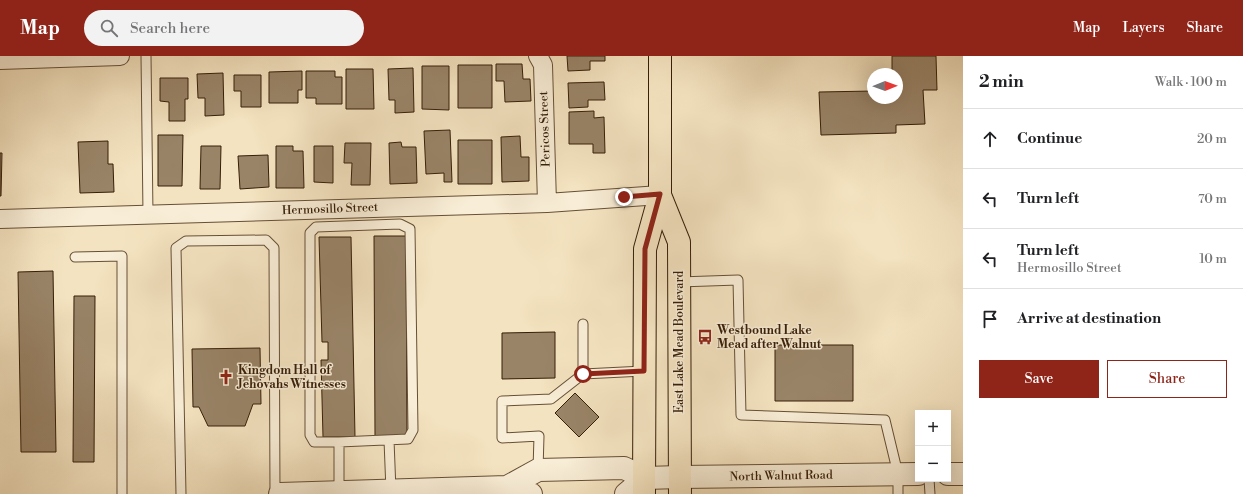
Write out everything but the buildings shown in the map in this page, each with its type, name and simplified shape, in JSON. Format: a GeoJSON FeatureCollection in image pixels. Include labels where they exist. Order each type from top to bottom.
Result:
{"type":"FeatureCollection","features":[{"type":"Feature","properties":{"kind":"main road","name":"East Lake Mead Boulevard"},"geometry":{"type":"LineString","coordinates":[[644,486],[645,249],[660,194],[660,56]]}},
{"type":"Feature","properties":{"kind":"main road","name":"East Lake Mead Boulevard"},"geometry":{"type":"LineString","coordinates":[[660,194],[679,242],[680,485]]}},
{"type":"Feature","properties":{"kind":"street"},"geometry":{"type":"LineString","coordinates":[[0,60],[120,56]]}},
{"type":"Feature","properties":{"kind":"street","name":"Pericos Street"},"geometry":{"type":"LineString","coordinates":[[538,56],[543,65],[547,203]]}},
{"type":"Feature","properties":{"kind":"street","name":"Hermosillo Street"},"geometry":{"type":"LineString","coordinates":[[0,219],[547,203],[660,194]]}},
{"type":"Feature","properties":{"kind":"street","name":"North Walnut Road"},"geometry":{"type":"LineString","coordinates":[[280,494],[391,491],[482,491],[507,487],[538,470],[624,468],[644,486],[905,481]]}},
{"type":"Feature","properties":{"kind":"street"},"geometry":{"type":"LineString","coordinates":[[951,474],[963,474]]}},
{"type":"Feature","properties":{"kind":"street"},"geometry":{"type":"LineString","coordinates":[[626,494],[644,486]]}},
{"type":"Feature","properties":{"kind":"street","name":"North Walnut Road"},"geometry":{"type":"LineString","coordinates":[[507,487],[531,494]]}},
{"type":"Feature","properties":{"kind":"lane"},"geometry":{"type":"LineString","coordinates":[[146,56],[148,214]]}},
{"type":"Feature","properties":{"kind":"lane"},"geometry":{"type":"LineString","coordinates":[[400,224],[410,229],[414,430],[408,439],[339,442],[314,442],[310,435],[310,233],[316,227],[400,224]]}},
{"type":"Feature","properties":{"kind":"lane"},"geometry":{"type":"LineString","coordinates":[[180,494],[176,248],[186,241],[266,240],[274,248],[275,494]]}},
{"type":"Feature","properties":{"kind":"lane"},"geometry":{"type":"LineString","coordinates":[[75,256],[122,256],[122,494]]}},
{"type":"Feature","properties":{"kind":"lane"},"geometry":{"type":"LineString","coordinates":[[679,282],[738,280],[741,414],[885,420],[905,481]]}},
{"type":"Feature","properties":{"kind":"lane"},"geometry":{"type":"LineString","coordinates":[[583,324],[583,374]]}},
{"type":"Feature","properties":{"kind":"lane"},"geometry":{"type":"LineString","coordinates":[[538,470],[539,436],[502,438],[502,401],[550,399],[583,374],[644,371]]}},
{"type":"Feature","properties":{"kind":"lane"},"geometry":{"type":"LineString","coordinates":[[389,440],[391,491]]}},
{"type":"Feature","properties":{"kind":"lane"},"geometry":{"type":"LineString","coordinates":[[339,442],[339,493]]}},
{"type":"Feature","properties":{"kind":"lane"},"geometry":{"type":"LineString","coordinates":[[929,482],[930,494]]}},
{"type":"Feature","properties":{"kind":"place","name":"Westbound Lake Mead after Walnut"},"geometry":{"type":"Point","coordinates":[705,337]}},
{"type":"Feature","properties":{"kind":"place","name":"Kingdom Hall of Jehovahs Witnesses"},"geometry":{"type":"Point","coordinates":[226,377]}},
{"type":"Feature","properties":{"kind":"route"},"geometry":{"type":"LineString","coordinates":[[583,374],[644,371],[645,249],[660,194],[624,197]]}}]}
